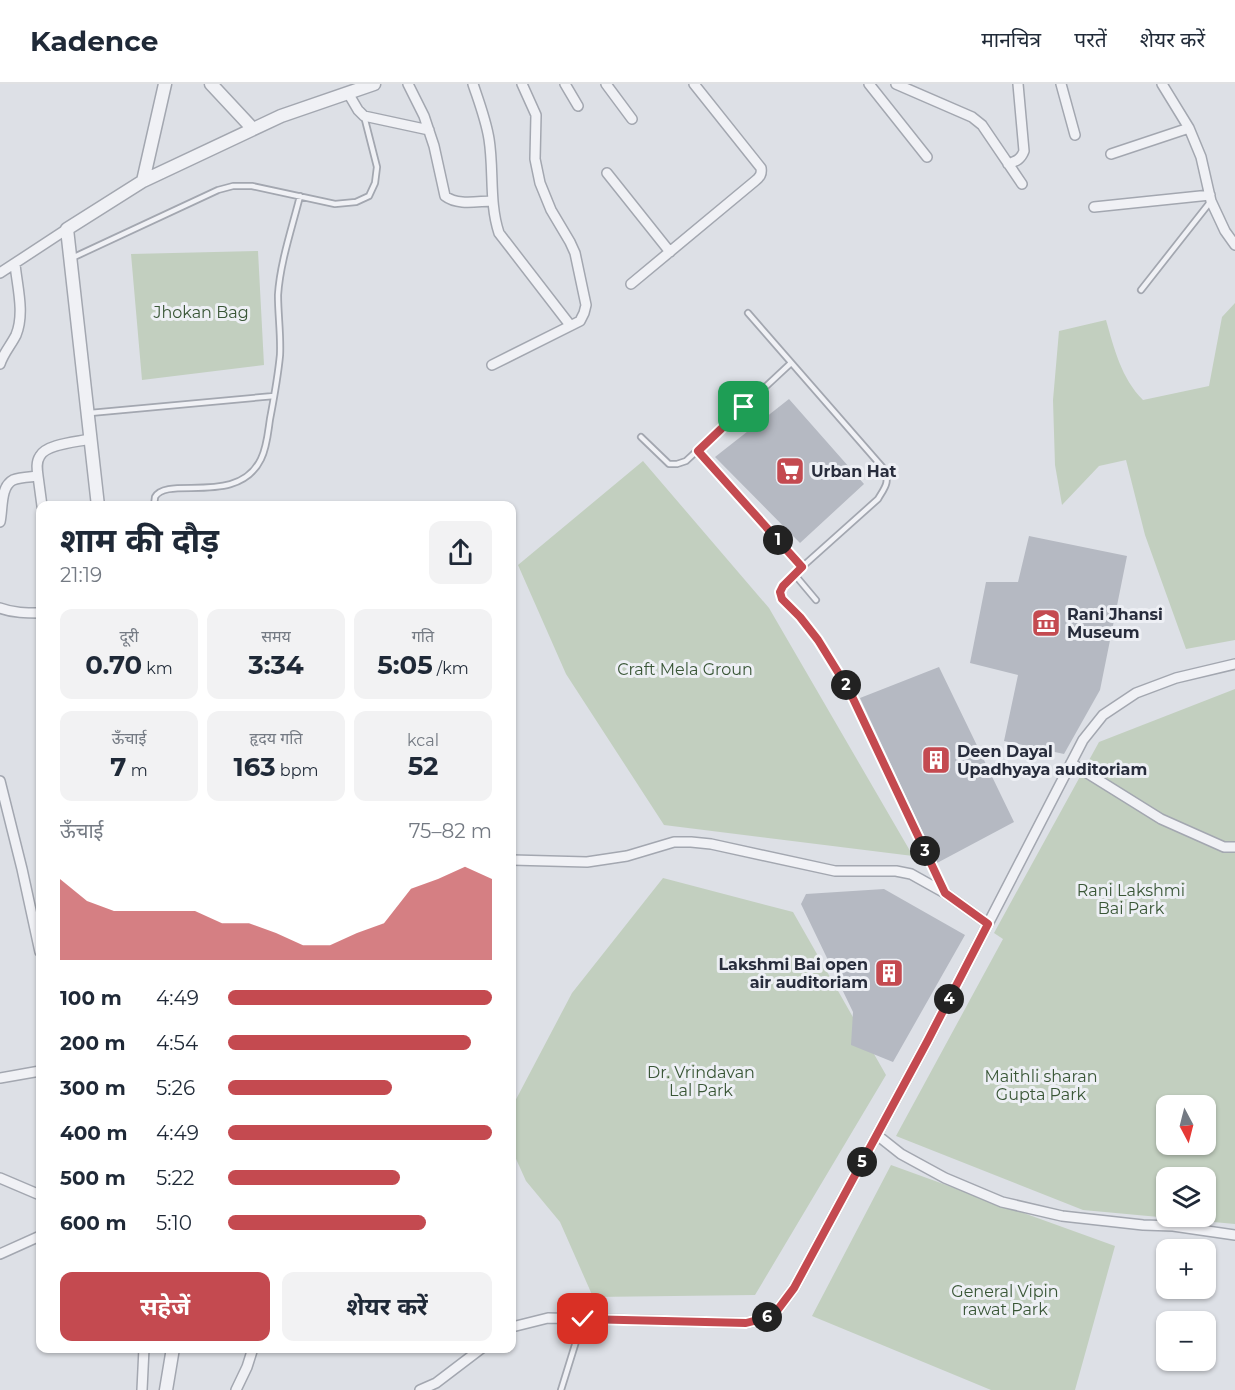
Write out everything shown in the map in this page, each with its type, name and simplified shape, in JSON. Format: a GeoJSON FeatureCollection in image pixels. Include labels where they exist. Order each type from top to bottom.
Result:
{"type":"FeatureCollection","features":[{"type":"Feature","properties":{"kind":"street"},"geometry":{"type":"LineString","coordinates":[[143,181],[165,84]]}},
{"type":"Feature","properties":{"kind":"street"},"geometry":{"type":"LineString","coordinates":[[211,84],[253,129]]}},
{"type":"Feature","properties":{"kind":"street"},"geometry":{"type":"LineString","coordinates":[[0,273],[143,181],[280,116],[374,84]]}},
{"type":"Feature","properties":{"kind":"street"},"geometry":{"type":"LineString","coordinates":[[408,84],[429,130],[445,196],[451,201],[459,202],[493,201]]}},
{"type":"Feature","properties":{"kind":"street"},"geometry":{"type":"LineString","coordinates":[[473,84],[489,140],[494,220],[499,233],[570,326]]}},
{"type":"Feature","properties":{"kind":"street"},"geometry":{"type":"LineString","coordinates":[[492,365],[580,321],[586,305],[575,253],[540,183],[535,159],[536,115],[522,84]]}},
{"type":"Feature","properties":{"kind":"street"},"geometry":{"type":"LineString","coordinates":[[565,84],[578,106]]}},
{"type":"Feature","properties":{"kind":"street"},"geometry":{"type":"LineString","coordinates":[[606,84],[632,119]]}},
{"type":"Feature","properties":{"kind":"street"},"geometry":{"type":"LineString","coordinates":[[631,284],[755,182],[762,172],[694,84]]}},
{"type":"Feature","properties":{"kind":"street"},"geometry":{"type":"LineString","coordinates":[[869,84],[927,157]]}},
{"type":"Feature","properties":{"kind":"street"},"geometry":{"type":"LineString","coordinates":[[896,84],[972,117],[982,125],[1022,184]]}},
{"type":"Feature","properties":{"kind":"street"},"geometry":{"type":"LineString","coordinates":[[1008,164],[1017,162],[1024,151],[1018,84]]}},
{"type":"Feature","properties":{"kind":"street"},"geometry":{"type":"LineString","coordinates":[[1061,84],[1075,135]]}},
{"type":"Feature","properties":{"kind":"street"},"geometry":{"type":"LineString","coordinates":[[1162,84],[1190,128],[1202,157],[1210,198],[1225,231],[1235,245]]}},
{"type":"Feature","properties":{"kind":"street"},"geometry":{"type":"LineString","coordinates":[[348,93],[364,116],[429,130]]}},
{"type":"Feature","properties":{"kind":"street"},"geometry":{"type":"LineString","coordinates":[[1111,154],[1190,128]]}},
{"type":"Feature","properties":{"kind":"street"},"geometry":{"type":"LineString","coordinates":[[607,173],[670,252]]}},
{"type":"Feature","properties":{"kind":"street"},"geometry":{"type":"LineString","coordinates":[[1094,207],[1210,198]]}},
{"type":"Feature","properties":{"kind":"street"},"geometry":{"type":"LineString","coordinates":[[67,229],[97,501]]}},
{"type":"Feature","properties":{"kind":"street"},"geometry":{"type":"LineString","coordinates":[[0,364],[18,327],[19,305],[15,264]]}},
{"type":"Feature","properties":{"kind":"street"},"geometry":{"type":"LineString","coordinates":[[41,501],[37,464],[39,456],[50,448],[90,439]]}},
{"type":"Feature","properties":{"kind":"street"},"geometry":{"type":"LineString","coordinates":[[0,522],[4,491],[8,484],[14,479],[38,476]]}},
{"type":"Feature","properties":{"kind":"street"},"geometry":{"type":"LineString","coordinates":[[0,608],[36,615]]}},
{"type":"Feature","properties":{"kind":"street"},"geometry":{"type":"LineString","coordinates":[[516,1326],[548,1318],[746,1323],[773,1316],[794,1288],[877,1135],[1083,740],[1103,715],[1136,693],[1176,678],[1235,664]]}},
{"type":"Feature","properties":{"kind":"street"},"geometry":{"type":"LineString","coordinates":[[1071,763],[1161,819],[1224,847],[1235,847]]}},
{"type":"Feature","properties":{"kind":"street"},"geometry":{"type":"LineString","coordinates":[[0,781],[36,934]]}},
{"type":"Feature","properties":{"kind":"street"},"geometry":{"type":"LineString","coordinates":[[516,860],[587,862],[627,856],[674,842],[711,844],[835,871],[896,871],[911,874],[927,881],[988,924]]}},
{"type":"Feature","properties":{"kind":"street"},"geometry":{"type":"LineString","coordinates":[[0,1078],[36,1072]]}},
{"type":"Feature","properties":{"kind":"street"},"geometry":{"type":"LineString","coordinates":[[877,1135],[901,1154],[945,1178],[1002,1202],[1062,1216],[1235,1234]]}},
{"type":"Feature","properties":{"kind":"street"},"geometry":{"type":"LineString","coordinates":[[0,1178],[36,1193]]}},
{"type":"Feature","properties":{"kind":"street"},"geometry":{"type":"LineString","coordinates":[[0,1254],[36,1238]]}},
{"type":"Feature","properties":{"kind":"street"},"geometry":{"type":"LineString","coordinates":[[142,1390],[144,1353]]}},
{"type":"Feature","properties":{"kind":"street"},"geometry":{"type":"LineString","coordinates":[[166,1390],[172,1353]]}},
{"type":"Feature","properties":{"kind":"street"},"geometry":{"type":"LineString","coordinates":[[236,1390],[251,1353]]}},
{"type":"Feature","properties":{"kind":"street"},"geometry":{"type":"LineString","coordinates":[[420,1390],[436,1383],[475,1353]]}},
{"type":"Feature","properties":{"kind":"lane"},"geometry":{"type":"LineString","coordinates":[[70,259],[218,190],[233,186],[252,186],[335,204],[356,202],[369,195],[375,183],[376,167],[364,116]]}},
{"type":"Feature","properties":{"kind":"lane"},"geometry":{"type":"LineString","coordinates":[[155,501],[160,491],[223,487],[239,482],[251,473],[261,460],[280,354],[278,295],[300,196]]}},
{"type":"Feature","properties":{"kind":"lane"},"geometry":{"type":"LineString","coordinates":[[1141,290],[1210,198]]}},
{"type":"Feature","properties":{"kind":"lane"},"geometry":{"type":"LineString","coordinates":[[748,313],[884,469],[888,477],[885,488],[878,499],[802,567],[780,592],[782,599],[818,640],[849,690],[945,893]]}},
{"type":"Feature","properties":{"kind":"lane"},"geometry":{"type":"LineString","coordinates":[[641,437],[669,464],[686,461],[791,363]]}},
{"type":"Feature","properties":{"kind":"lane"},"geometry":{"type":"LineString","coordinates":[[87,413],[274,396]]}},
{"type":"Feature","properties":{"kind":"lane"},"geometry":{"type":"LineString","coordinates":[[698,451],[802,567]]}},
{"type":"Feature","properties":{"kind":"lane"},"geometry":{"type":"LineString","coordinates":[[795,575],[816,600]]}},
{"type":"Feature","properties":{"kind":"lane"},"geometry":{"type":"LineString","coordinates":[[561,1390],[583,1319]]}},
{"type":"Feature","properties":{"kind":"green space","name":"Jhokan Bag"},"geometry":{"type":"Polygon","coordinates":[[[258,251],[264,365],[142,380],[131,254],[258,251]]]}},
{"type":"Feature","properties":{"kind":"green space"},"geometry":{"type":"Polygon","coordinates":[[[1235,303],[1235,640],[1186,649],[1145,535],[1126,460],[1099,466],[1062,505],[1055,465],[1053,400],[1059,331],[1106,320],[1115,352],[1124,372],[1143,400],[1209,386],[1222,317],[1235,303]]]}},
{"type":"Feature","properties":{"kind":"green space","name":"Craft Mela Groun"},"geometry":{"type":"Polygon","coordinates":[[[643,461],[769,608],[913,856],[664,825],[566,674],[518,565],[643,461]]]}},
{"type":"Feature","properties":{"kind":"green space"},"geometry":{"type":"Polygon","coordinates":[[[1235,689],[1235,1224],[1216,1222],[1216,1167],[1156,1167],[1156,1217],[1083,1210],[896,1136],[1003,939],[994,933],[1099,742],[1235,689]]]}},
{"type":"Feature","properties":{"kind":"green space","name":"Dr. Vrindavan Lal Park"},"geometry":{"type":"Polygon","coordinates":[[[663,878],[793,912],[886,1075],[755,1295],[593,1297],[560,1222],[526,1181],[516,1159],[516,1099],[572,993],[663,878]]]}},
{"type":"Feature","properties":{"kind":"green space","name":"General Vipin rawat Park"},"geometry":{"type":"Polygon","coordinates":[[[891,1165],[1115,1246],[1075,1390],[991,1390],[812,1316],[891,1165]]]}},
{"type":"Feature","properties":{"kind":"building","name":"Urban Hat"},"geometry":{"type":"Polygon","coordinates":[[[789,399],[864,484],[800,543],[715,457],[789,399]]]}},
{"type":"Feature","properties":{"kind":"building","name":"Rani Jhansi Museum"},"geometry":{"type":"Polygon","coordinates":[[[1029,536],[1127,556],[1100,690],[1064,754],[1004,741],[1018,675],[970,663],[986,582],[1018,582],[1029,536]]]}},
{"type":"Feature","properties":{"kind":"building","name":"Deen Dayal Upadhyaya auditoriam"},"geometry":{"type":"Polygon","coordinates":[[[939,667],[1014,822],[937,863],[860,698],[939,667]]]}},
{"type":"Feature","properties":{"kind":"building","name":"Lakshmi Bai open air auditoriam"},"geometry":{"type":"Polygon","coordinates":[[[884,889],[965,935],[893,1062],[851,1045],[853,1012],[801,904],[806,894],[884,889]]]}},
{"type":"Feature","properties":{"kind":"place","name":"Urban Hat"},"geometry":{"type":"Point","coordinates":[790,471]}},
{"type":"Feature","properties":{"kind":"place","name":"Rani Jhansi Museum"},"geometry":{"type":"Point","coordinates":[1046,623]}},
{"type":"Feature","properties":{"kind":"place","name":"Deen Dayal Upadhyaya auditoriam"},"geometry":{"type":"Point","coordinates":[936,760]}},
{"type":"Feature","properties":{"kind":"place","name":"Lakshmi Bai open air auditoriam"},"geometry":{"type":"Point","coordinates":[889,973]}},
{"type":"Feature","properties":{"kind":"route"},"geometry":{"type":"LineString","coordinates":[[583,1319],[746,1323],[773,1316],[794,1288],[988,924],[945,893],[849,690],[818,640],[782,599],[780,592],[783,586],[802,567],[698,451],[744,407]]}},
{"type":"Feature","properties":{"kind":"park label","name":"Rani Lakshmi Bai Park"},"geometry":{"type":"Point","coordinates":[1131,899]}},
{"type":"Feature","properties":{"kind":"park label","name":"Maithli sharan Gupta Park"},"geometry":{"type":"Point","coordinates":[1041,1085]}}]}
